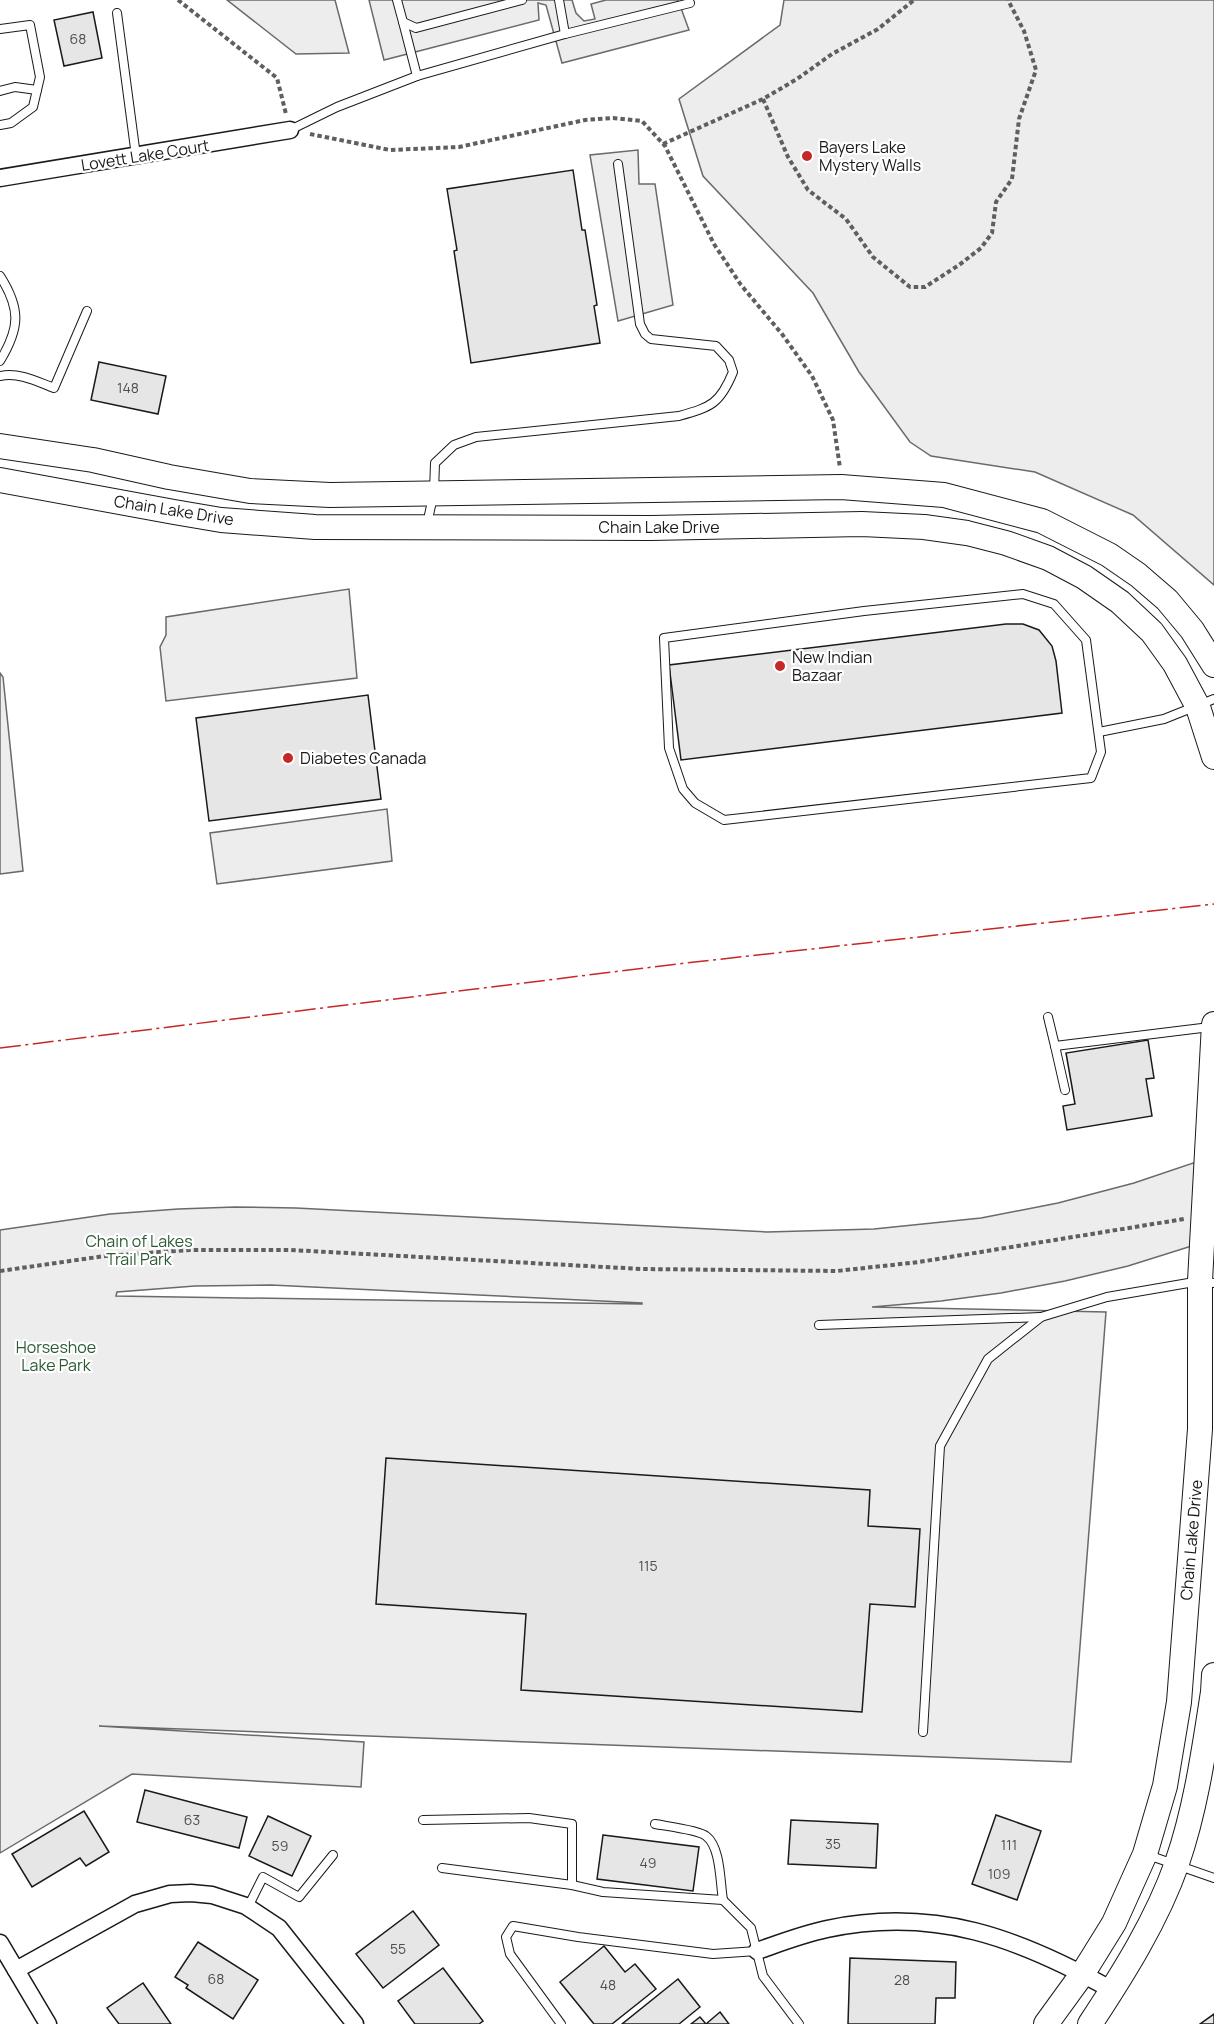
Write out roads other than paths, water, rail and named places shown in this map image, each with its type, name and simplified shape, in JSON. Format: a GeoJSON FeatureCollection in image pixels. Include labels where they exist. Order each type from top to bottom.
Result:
{"type":"FeatureCollection","features":[{"type":"Feature","properties":{"kind":"street","name":"Lovett Lake Court"},"geometry":{"type":"LineString","coordinates":[[0,178],[290,130]]}},
{"type":"Feature","properties":{"kind":"street","name":"Chain Lake Drive"},"geometry":{"type":"LineString","coordinates":[[0,446],[93,460],[180,480],[250,491],[330,495],[841,487],[944,495],[1042,521],[1109,555],[1138,575],[1167,600],[1192,630],[1214,665]]}},
{"type":"Feature","properties":{"kind":"street","name":"Chain Lake Drive"},"geometry":{"type":"LineString","coordinates":[[0,480],[221,520],[315,527],[651,528],[871,524],[924,527],[967,533],[1006,543],[1048,558],[1084,577],[1120,603],[1152,632],[1206,703],[1214,757]]}},
{"type":"Feature","properties":{"kind":"street","name":"Chain Lake Drive"},"geometry":{"type":"LineString","coordinates":[[1046,2024],[1083,1974],[1114,1923],[1144,1854],[1165,1786],[1179,1702],[1200,1429],[1207,1282],[1203,1216],[1211,1160],[1214,1025]]}},
{"type":"Feature","properties":{"kind":"street"},"geometry":{"type":"LineString","coordinates":[[1090,2024],[1112,1990],[1153,1916],[1177,1864],[1196,1797],[1214,1675]]}},
{"type":"Feature","properties":{"kind":"street"},"geometry":{"type":"LineString","coordinates":[[16,1970],[135,1904],[155,1896],[191,1893],[212,1895],[248,1907],[279,1928],[355,2024]]}},
{"type":"Feature","properties":{"kind":"street"},"geometry":{"type":"LineString","coordinates":[[757,1951],[806,1934],[843,1926],[879,1922],[914,1922],[967,1929],[1001,1938],[1035,1951],[1112,1990]]}},
{"type":"Feature","properties":{"kind":"street"},"geometry":{"type":"LineString","coordinates":[[0,1942],[48,2024]]}},
{"type":"Feature","properties":{"kind":"lane"},"geometry":{"type":"LineString","coordinates":[[397,0],[417,76]]}},
{"type":"Feature","properties":{"kind":"lane"},"geometry":{"type":"LineString","coordinates":[[403,22],[416,28],[522,0]]}},
{"type":"Feature","properties":{"kind":"lane"},"geometry":{"type":"LineString","coordinates":[[559,0],[565,34]]}},
{"type":"Feature","properties":{"kind":"lane"},"geometry":{"type":"LineString","coordinates":[[290,130],[337,107],[417,76],[565,34],[690,3]]}},
{"type":"Feature","properties":{"kind":"lane"},"geometry":{"type":"LineString","coordinates":[[117,14],[136,156]]}},
{"type":"Feature","properties":{"kind":"lane"},"geometry":{"type":"LineString","coordinates":[[0,29],[30,25],[40,77],[33,107],[11,123],[0,125]]}},
{"type":"Feature","properties":{"kind":"lane"},"geometry":{"type":"LineString","coordinates":[[0,91],[15,87],[37,90]]}},
{"type":"Feature","properties":{"kind":"lane"},"geometry":{"type":"LineString","coordinates":[[427,528],[434,492],[435,463],[454,446],[476,437],[679,416],[700,410],[719,400],[727,388],[733,372],[729,360],[716,346],[651,339],[645,334],[640,324],[618,164]]}},
{"type":"Feature","properties":{"kind":"lane"},"geometry":{"type":"LineString","coordinates":[[0,276],[16,312],[11,342],[0,361]]}},
{"type":"Feature","properties":{"kind":"lane"},"geometry":{"type":"LineString","coordinates":[[0,376],[9,374],[26,377],[54,388],[87,311]]}},
{"type":"Feature","properties":{"kind":"lane"},"geometry":{"type":"LineString","coordinates":[[1023,594],[1054,604],[1086,640],[1099,732],[1101,752],[1091,778],[724,820],[695,803],[683,789],[669,748],[664,638],[864,611],[1023,594]]}},
{"type":"Feature","properties":{"kind":"lane"},"geometry":{"type":"LineString","coordinates":[[1099,732],[1164,719],[1206,703]]}},
{"type":"Feature","properties":{"kind":"lane"},"geometry":{"type":"LineString","coordinates":[[1048,1017],[1065,1090]]}},
{"type":"Feature","properties":{"kind":"lane"},"geometry":{"type":"LineString","coordinates":[[1055,1046],[1214,1025]]}},
{"type":"Feature","properties":{"kind":"lane"},"geometry":{"type":"LineString","coordinates":[[819,1326],[1041,1317],[1107,1297],[1207,1282]]}},
{"type":"Feature","properties":{"kind":"lane"},"geometry":{"type":"LineString","coordinates":[[923,1732],[940,1446],[988,1359],[1041,1317]]}},
{"type":"Feature","properties":{"kind":"lane"},"geometry":{"type":"LineString","coordinates":[[423,1820],[529,1818],[572,1824],[572,1885]]}},
{"type":"Feature","properties":{"kind":"lane"},"geometry":{"type":"LineString","coordinates":[[655,1824],[705,1834],[711,1842],[716,1852],[723,1900],[751,1928],[763,1976],[798,2024]]}},
{"type":"Feature","properties":{"kind":"lane"},"geometry":{"type":"LineString","coordinates":[[1144,1854],[1214,1878]]}},
{"type":"Feature","properties":{"kind":"lane"},"geometry":{"type":"LineString","coordinates":[[248,1907],[263,1877],[299,1897],[333,1855]]}},
{"type":"Feature","properties":{"kind":"lane"},"geometry":{"type":"LineString","coordinates":[[442,1868],[572,1885],[603,1892],[723,1900]]}},
{"type":"Feature","properties":{"kind":"lane"},"geometry":{"type":"LineString","coordinates":[[561,2024],[510,1954],[506,1937],[513,1926],[578,1937],[713,1954],[757,1951]]}},
{"type":"Feature","properties":{"kind":"place","name":"Bayers Lake Mystery Walls"},"geometry":{"type":"Point","coordinates":[807,156]}},
{"type":"Feature","properties":{"kind":"place","name":"New Indian Bazaar"},"geometry":{"type":"Point","coordinates":[780,666]}},
{"type":"Feature","properties":{"kind":"place","name":"Diabetes Canada"},"geometry":{"type":"Point","coordinates":[288,758]}},
{"type":"Feature","properties":{"kind":"park label","name":"Chain of Lakes Trail Park"},"geometry":{"type":"Point","coordinates":[139,1250]}},
{"type":"Feature","properties":{"kind":"park label","name":"Horseshoe Lake Park"},"geometry":{"type":"Point","coordinates":[56,1356]}}]}
